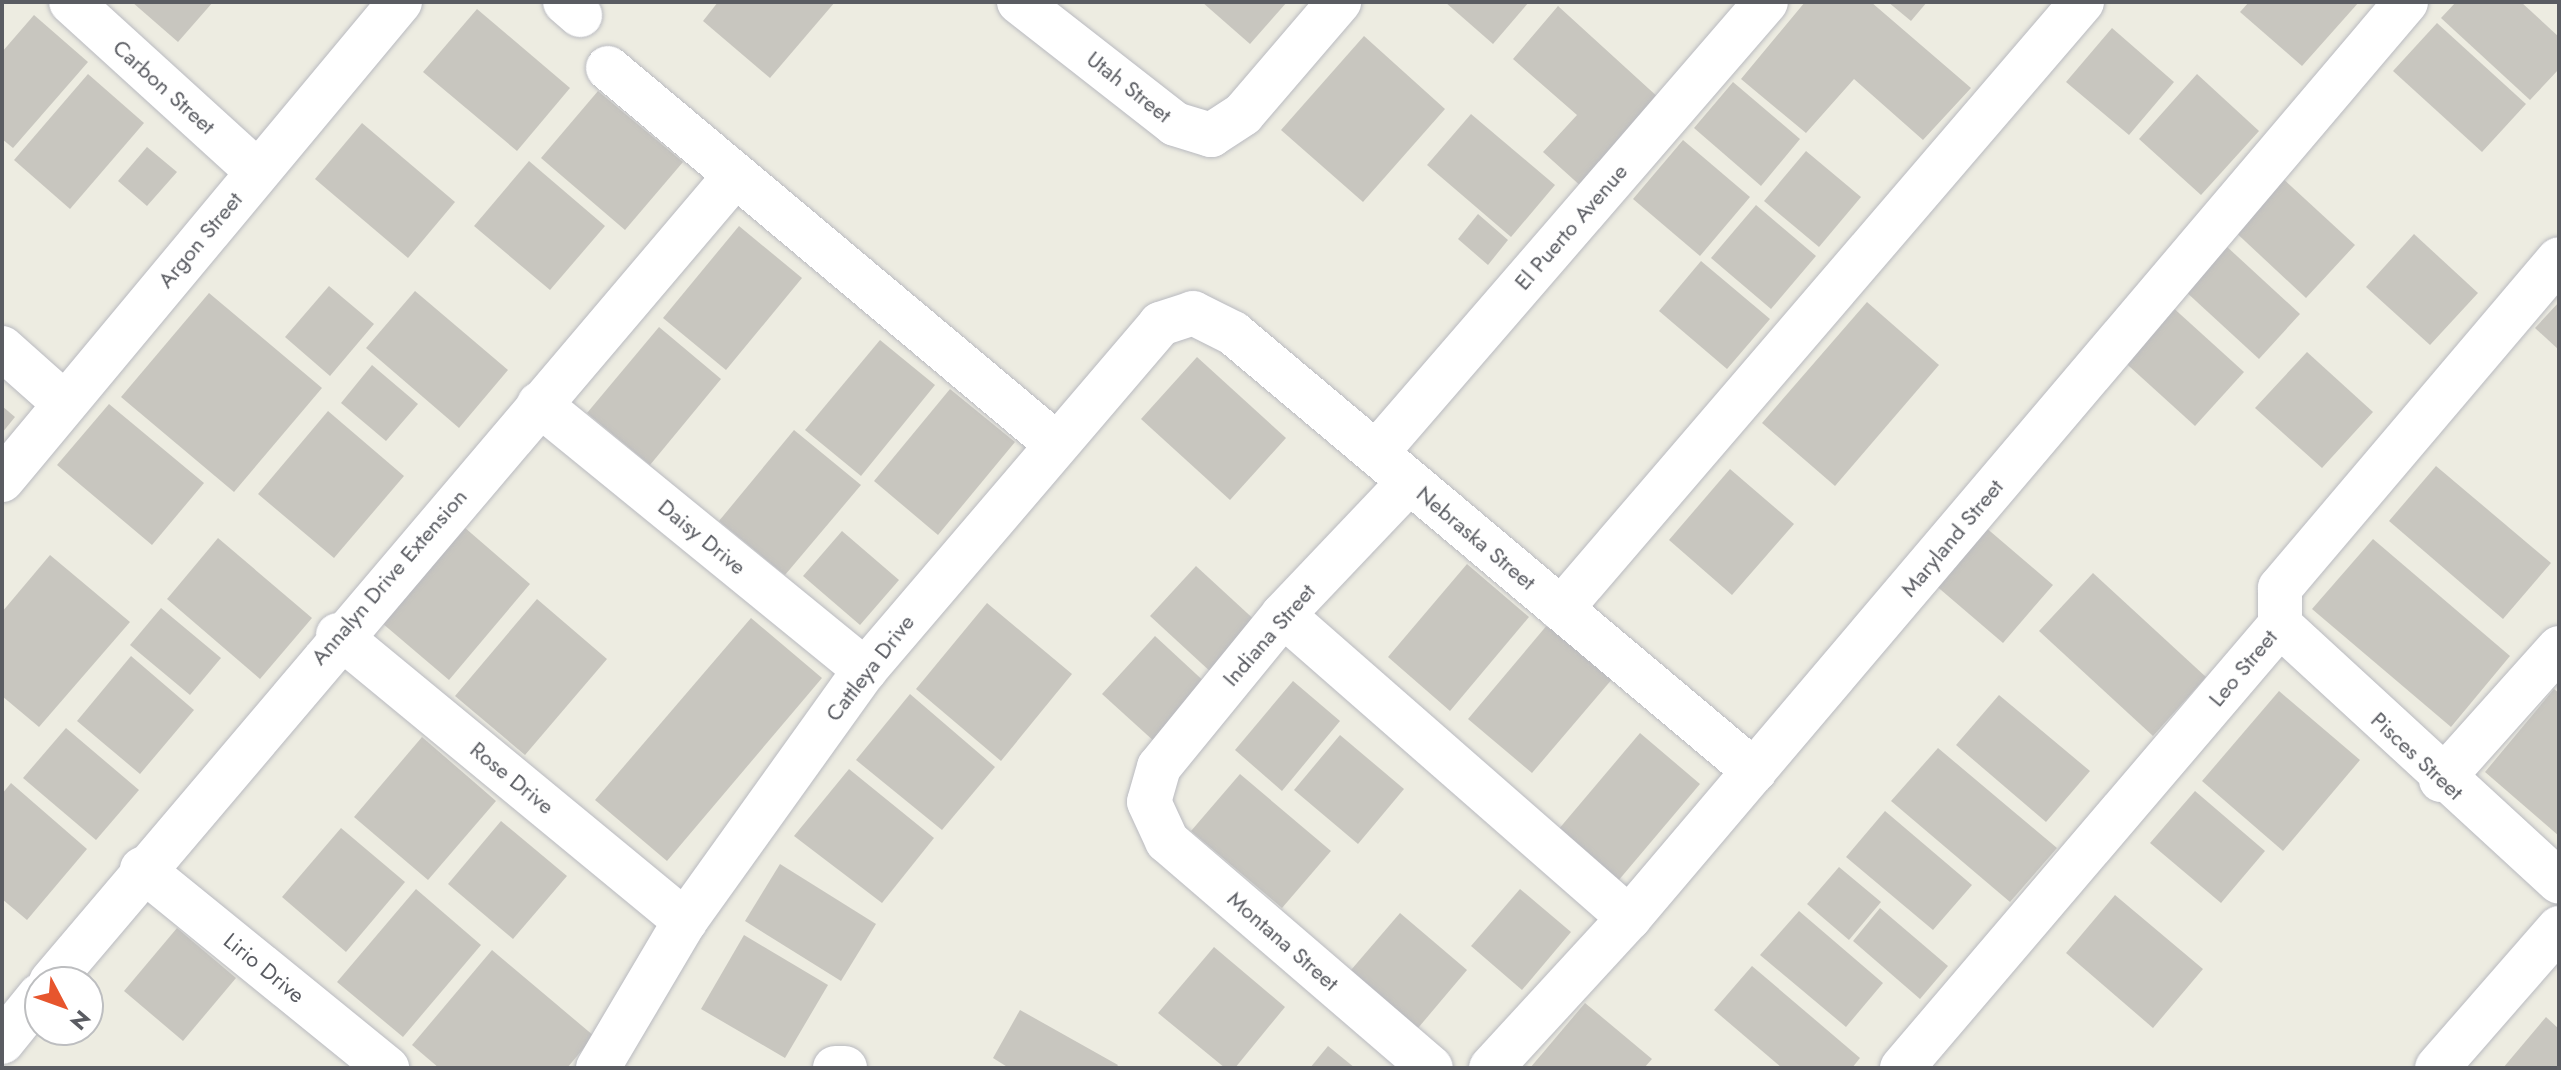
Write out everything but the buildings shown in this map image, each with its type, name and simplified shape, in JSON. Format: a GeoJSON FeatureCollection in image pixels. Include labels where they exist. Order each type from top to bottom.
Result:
{"type":"FeatureCollection","features":[{"type":"Feature","properties":{"kind":"street","name":"Carbon Street"},"geometry":{"type":"LineString","coordinates":[[71,2],[257,171]]}},
{"type":"Feature","properties":{"kind":"street","name":"Argon Street"},"geometry":{"type":"LineString","coordinates":[[2,480],[400,2]]}},
{"type":"Feature","properties":{"kind":"street","name":"Utah Street"},"geometry":{"type":"LineString","coordinates":[[1019,2],[1175,124],[1211,135],[1243,114],[1339,2]]}},
{"type":"Feature","properties":{"kind":"street","name":"El Puerto Avenue"},"geometry":{"type":"LineString","coordinates":[[1376,453],[1766,2]]}},
{"type":"Feature","properties":{"kind":"street"},"geometry":{"type":"LineString","coordinates":[[1561,609],[2082,2]]}},
{"type":"Feature","properties":{"kind":"street","name":"Maryland Street"},"geometry":{"type":"LineString","coordinates":[[1491,1068],[1629,918],[2406,2]]}},
{"type":"Feature","properties":{"kind":"street"},"geometry":{"type":"LineString","coordinates":[[608,68],[734,177],[1055,443]]}},
{"type":"Feature","properties":{"kind":"street","name":"Annalyn Drive Extension"},"geometry":{"type":"LineString","coordinates":[[64,966],[338,635],[734,177]]}},
{"type":"Feature","properties":{"kind":"street","name":"Leo Street"},"geometry":{"type":"LineString","coordinates":[[1902,1068],[2280,625],[2280,588],[2559,259]]}},
{"type":"Feature","properties":{"kind":"street","name":"Nebraska Street"},"geometry":{"type":"LineString","coordinates":[[1193,313],[1233,333],[1754,771]]}},
{"type":"Feature","properties":{"kind":"street","name":"Cattleya Drive"},"geometry":{"type":"LineString","coordinates":[[598,1068],[685,921],[865,670],[1055,443],[1160,324],[1193,313]]}},
{"type":"Feature","properties":{"kind":"street"},"geometry":{"type":"LineString","coordinates":[[2,348],[64,403]]}},
{"type":"Feature","properties":{"kind":"street","name":"Daisy Drive"},"geometry":{"type":"LineString","coordinates":[[539,404],[865,670]]}},
{"type":"Feature","properties":{"kind":"street","name":"Indiana Street"},"geometry":{"type":"LineString","coordinates":[[1149,802],[1159,767],[1283,615],[1409,482]]}},
{"type":"Feature","properties":{"kind":"street"},"geometry":{"type":"LineString","coordinates":[[1283,615],[1629,918]]}},
{"type":"Feature","properties":{"kind":"street","name":"Pisces Street"},"geometry":{"type":"LineString","coordinates":[[2280,625],[2441,780],[2559,882]]}},
{"type":"Feature","properties":{"kind":"street","name":"Rose Drive"},"geometry":{"type":"LineString","coordinates":[[338,635],[685,921]]}},
{"type":"Feature","properties":{"kind":"street"},"geometry":{"type":"LineString","coordinates":[[2441,780],[2559,648]]}},
{"type":"Feature","properties":{"kind":"street","name":"Montana Street"},"geometry":{"type":"LineString","coordinates":[[1149,802],[1167,841],[1431,1068]]}},
{"type":"Feature","properties":{"kind":"street","name":"Lirio Drive"},"geometry":{"type":"LineString","coordinates":[[142,869],[387,1068]]}},
{"type":"Feature","properties":{"kind":"street"},"geometry":{"type":"LineString","coordinates":[[2437,1068],[2559,928]]}},
{"type":"Feature","properties":{"kind":"street"},"geometry":{"type":"LineString","coordinates":[[2,1042],[24,1015]]}},
{"type":"Feature","properties":{"kind":"street"},"geometry":{"type":"LineString","coordinates":[[835,1068],[845,1068]]}}]}
